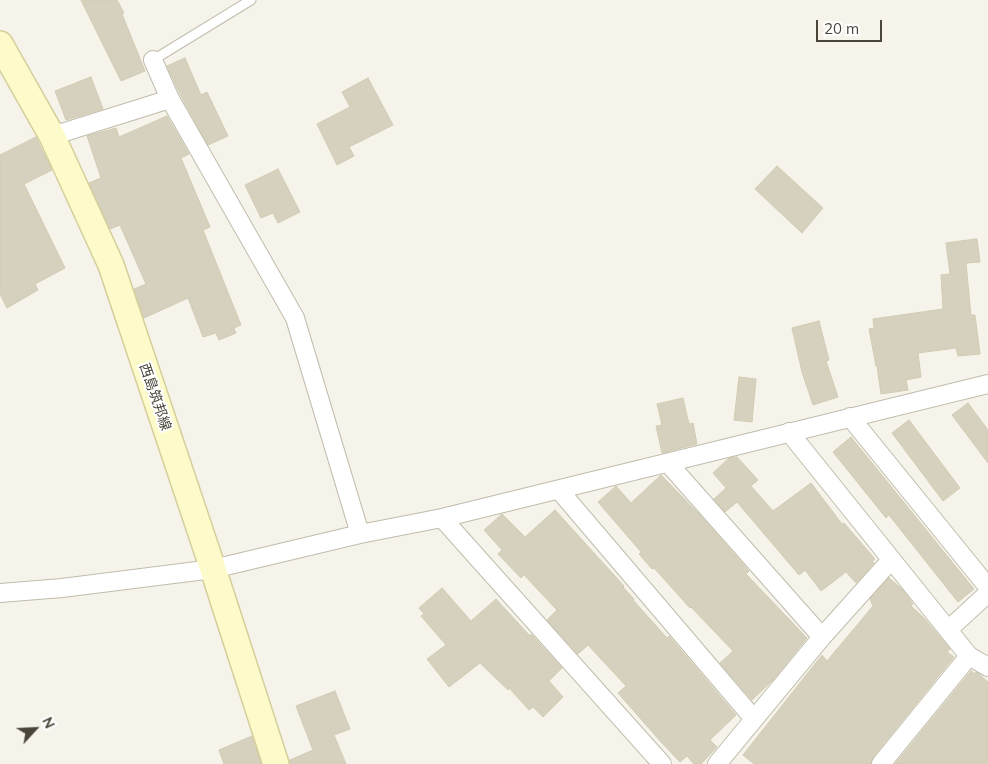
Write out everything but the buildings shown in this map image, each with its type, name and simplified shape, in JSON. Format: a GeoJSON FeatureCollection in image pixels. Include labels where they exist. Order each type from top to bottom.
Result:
{"type":"FeatureCollection","features":[{"type":"Feature","properties":{"kind":"main road","name":"西島筑邦線"},"geometry":{"type":"LineString","coordinates":[[0,44],[52,136],[111,265],[276,764]]}},
{"type":"Feature","properties":{"kind":"street"},"geometry":{"type":"LineString","coordinates":[[153,60],[170,99],[295,318],[360,534]]}},
{"type":"Feature","properties":{"kind":"street"},"geometry":{"type":"LineString","coordinates":[[52,136],[170,99]]}},
{"type":"Feature","properties":{"kind":"street"},"geometry":{"type":"LineString","coordinates":[[0,593],[62,588],[213,569],[360,534],[442,518],[988,384]]}},
{"type":"Feature","properties":{"kind":"street"},"geometry":{"type":"LineString","coordinates":[[850,417],[988,587]]}},
{"type":"Feature","properties":{"kind":"street"},"geometry":{"type":"LineString","coordinates":[[789,432],[969,656],[988,667]]}},
{"type":"Feature","properties":{"kind":"street"},"geometry":{"type":"LineString","coordinates":[[668,463],[822,637]]}},
{"type":"Feature","properties":{"kind":"street"},"geometry":{"type":"LineString","coordinates":[[559,490],[754,718]]}},
{"type":"Feature","properties":{"kind":"street"},"geometry":{"type":"LineString","coordinates":[[442,518],[662,764]]}},
{"type":"Feature","properties":{"kind":"street"},"geometry":{"type":"LineString","coordinates":[[717,764],[822,637],[892,560]]}},
{"type":"Feature","properties":{"kind":"street"},"geometry":{"type":"LineString","coordinates":[[948,630],[988,592]]}},
{"type":"Feature","properties":{"kind":"street"},"geometry":{"type":"LineString","coordinates":[[881,764],[969,656]]}},
{"type":"Feature","properties":{"kind":"lane"},"geometry":{"type":"LineString","coordinates":[[153,60],[250,0]]}}]}
